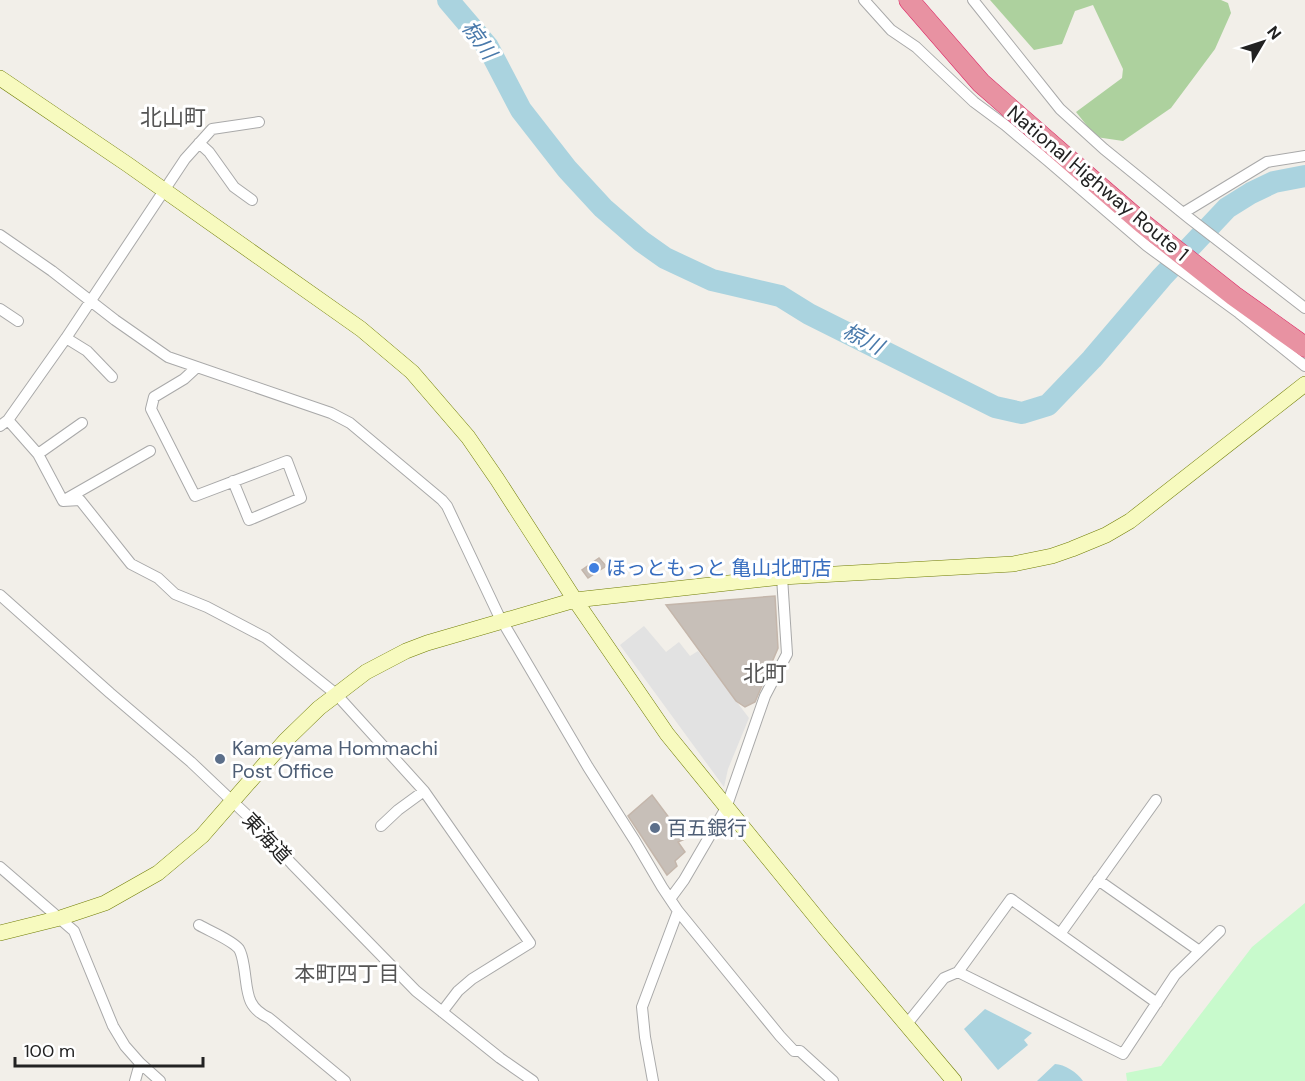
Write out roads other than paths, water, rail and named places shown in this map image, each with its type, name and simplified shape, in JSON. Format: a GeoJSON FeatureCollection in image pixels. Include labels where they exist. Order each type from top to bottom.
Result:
{"type":"FeatureCollection","features":[{"type":"Feature","properties":{"kind":"highway","name":"National Highway Route 1"},"geometry":{"type":"LineString","coordinates":[[909,0],[981,83],[1084,174],[1234,296],[1305,347]]}},
{"type":"Feature","properties":{"kind":"street"},"geometry":{"type":"LineString","coordinates":[[865,0],[891,30],[916,47],[974,102],[1005,125],[1147,246],[1239,313],[1305,366]]}},
{"type":"Feature","properties":{"kind":"street"},"geometry":{"type":"LineString","coordinates":[[973,0],[1030,69],[1060,110],[1186,216],[1305,308]]}},
{"type":"Feature","properties":{"kind":"street"},"geometry":{"type":"LineString","coordinates":[[0,78],[361,328],[412,372],[474,446],[575,600],[667,734],[954,1081]]}},
{"type":"Feature","properties":{"kind":"street"},"geometry":{"type":"LineString","coordinates":[[63,501],[38,454],[4,423],[66,338],[185,159],[212,129],[259,122]]}},
{"type":"Feature","properties":{"kind":"street"},"geometry":{"type":"LineString","coordinates":[[199,143],[209,152],[234,187],[252,200]]}},
{"type":"Feature","properties":{"kind":"street"},"geometry":{"type":"LineString","coordinates":[[1186,216],[1267,162],[1305,156]]}},
{"type":"Feature","properties":{"kind":"street"},"geometry":{"type":"LineString","coordinates":[[0,235],[168,357],[331,413],[350,423],[447,506],[503,622],[582,758],[678,911],[780,1036],[833,1081]]}},
{"type":"Feature","properties":{"kind":"street"},"geometry":{"type":"LineString","coordinates":[[0,309],[18,321]]}},
{"type":"Feature","properties":{"kind":"street"},"geometry":{"type":"LineString","coordinates":[[66,338],[87,351],[112,377]]}},
{"type":"Feature","properties":{"kind":"street"},"geometry":{"type":"LineString","coordinates":[[198,367],[154,398],[151,410],[195,496],[233,481],[287,461],[301,498],[249,520],[233,481]]}},
{"type":"Feature","properties":{"kind":"street"},"geometry":{"type":"LineString","coordinates":[[0,933],[60,918],[105,903],[158,873],[202,836],[301,724],[366,672],[406,651],[575,600],[782,577],[995,566],[1025,562],[1072,549],[1106,535],[1130,521],[1305,384]]}},
{"type":"Feature","properties":{"kind":"street"},"geometry":{"type":"LineString","coordinates":[[38,454],[82,423]]}},
{"type":"Feature","properties":{"kind":"street"},"geometry":{"type":"LineString","coordinates":[[63,501],[150,451]]}},
{"type":"Feature","properties":{"kind":"street"},"geometry":{"type":"LineString","coordinates":[[63,501],[80,500],[131,564],[158,578],[175,594],[207,607],[266,638],[336,694],[424,791],[530,943],[472,979],[458,991],[442,1012]]}},
{"type":"Feature","properties":{"kind":"street"},"geometry":{"type":"LineString","coordinates":[[670,899],[684,880],[726,808],[765,696],[787,654],[782,577]]}},
{"type":"Feature","properties":{"kind":"street","name":"東海道"},"geometry":{"type":"LineString","coordinates":[[0,595],[191,762],[233,802],[399,974],[442,1012],[533,1081]]}},
{"type":"Feature","properties":{"kind":"street"},"geometry":{"type":"LineString","coordinates":[[381,826],[424,791]]}},
{"type":"Feature","properties":{"kind":"street"},"geometry":{"type":"LineString","coordinates":[[1060,934],[1156,800]]}},
{"type":"Feature","properties":{"kind":"street"},"geometry":{"type":"LineString","coordinates":[[0,867],[74,932],[113,1026],[125,1046],[160,1081]]}},
{"type":"Feature","properties":{"kind":"street"},"geometry":{"type":"LineString","coordinates":[[1098,880],[1198,951]]}},
{"type":"Feature","properties":{"kind":"street"},"geometry":{"type":"LineString","coordinates":[[906,1025],[944,978],[958,972],[1011,899],[1157,1003]]}},
{"type":"Feature","properties":{"kind":"street"},"geometry":{"type":"LineString","coordinates":[[653,1081],[642,1007],[678,911]]}},
{"type":"Feature","properties":{"kind":"street"},"geometry":{"type":"LineString","coordinates":[[199,925],[238,949],[242,958],[251,1005],[257,1012],[269,1018],[345,1081]]}},
{"type":"Feature","properties":{"kind":"street"},"geometry":{"type":"LineString","coordinates":[[958,972],[1123,1054],[1175,975],[1220,931]]}},
{"type":"Feature","properties":{"kind":"street"},"geometry":{"type":"LineString","coordinates":[[135,1081],[140,1063]]}},
{"type":"Feature","properties":{"kind":"water"},"geometry":{"type":"Polygon","coordinates":[[[985,1009],[1032,1033],[1024,1040],[1028,1045],[998,1070],[964,1029],[985,1009]]]}},
{"type":"Feature","properties":{"kind":"water"},"geometry":{"type":"Polygon","coordinates":[[[1055,1064],[1070,1070],[1083,1081],[1037,1081],[1055,1064]]]}},
{"type":"Feature","properties":{"kind":"waterway","name":"椋川"},"geometry":{"type":"LineString","coordinates":[[448,0],[488,47],[521,110],[567,169],[603,208],[641,241],[665,258],[712,280],[780,296],[809,314],[995,407],[1022,413],[1048,405],[1227,208],[1274,182],[1305,176]]}},
{"type":"Feature","properties":{"kind":"place","name":"ほっともっと 亀山北町店"},"geometry":{"type":"Point","coordinates":[594,568]}},
{"type":"Feature","properties":{"kind":"place","name":"Kameyama Hommachi Post Office"},"geometry":{"type":"Point","coordinates":[220,759]}},
{"type":"Feature","properties":{"kind":"place","name":"百五銀行"},"geometry":{"type":"Point","coordinates":[655,828]}},
{"type":"Feature","properties":{"kind":"district","name":"北山町"},"geometry":{"type":"Point","coordinates":[173,117]}},
{"type":"Feature","properties":{"kind":"district","name":"北町"},"geometry":{"type":"Point","coordinates":[765,673]}},
{"type":"Feature","properties":{"kind":"district","name":"本町四丁目"},"geometry":{"type":"Point","coordinates":[347,974]}}]}
